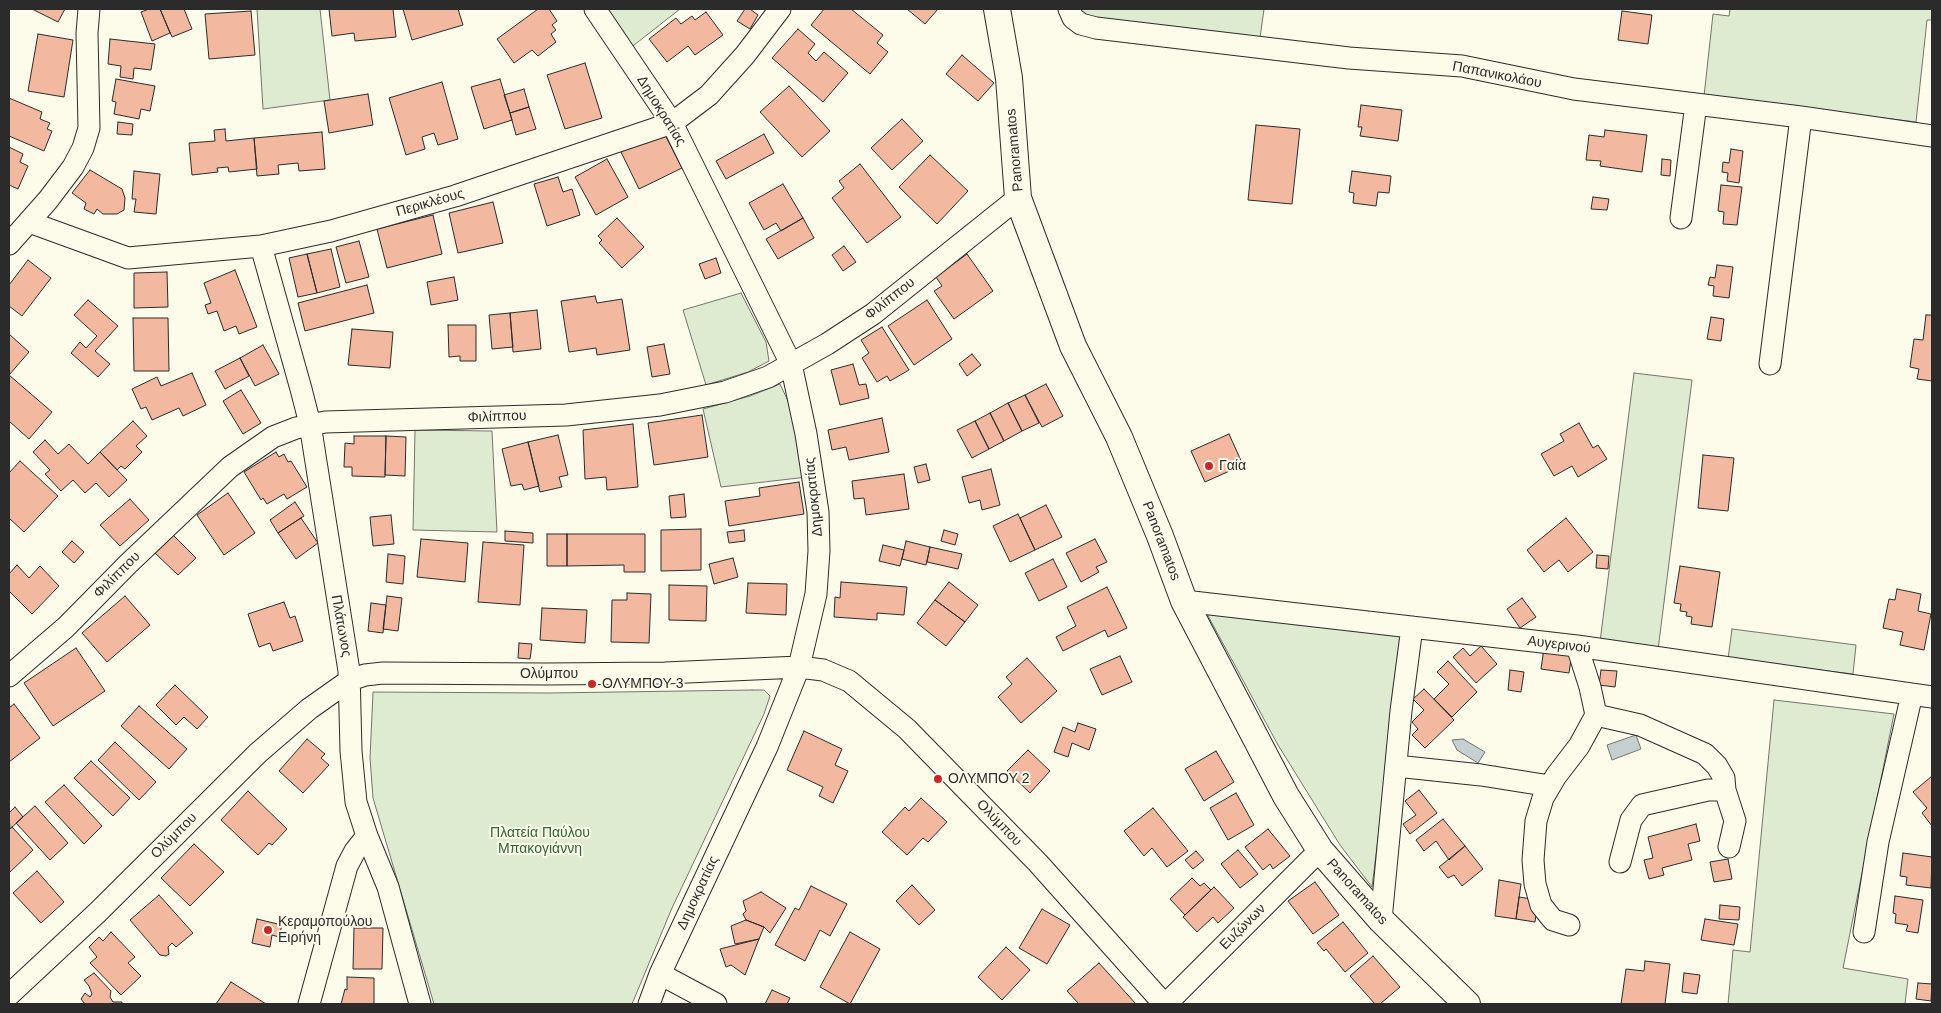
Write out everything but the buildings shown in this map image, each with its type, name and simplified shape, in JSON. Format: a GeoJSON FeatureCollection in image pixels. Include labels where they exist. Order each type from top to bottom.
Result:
{"type":"FeatureCollection","features":[{"type":"Feature","properties":{"kind":"main road","name":"Panoramatos"},"geometry":{"type":"LineString","coordinates":[[997,9],[1009,78],[1018,198],[1073,346],[1118,437],[1160,536],[1184,600],[1286,796],[1320,850],[1380,920],[1467,1004]]}},
{"type":"Feature","properties":{"kind":"street"},"geometry":{"type":"LineString","coordinates":[[9,244],[48,200],[73,167],[83,148],[89,128],[87,33],[89,9]]}},
{"type":"Feature","properties":{"kind":"street","name":"Δημοκρατίας"},"geometry":{"type":"LineString","coordinates":[[595,9],[672,123],[791,364],[816,490],[819,535],[818,570],[814,603],[799,667],[766,748],[660,974],[649,1004]]}},
{"type":"Feature","properties":{"kind":"street","name":"Περικλέους"},"geometry":{"type":"LineString","coordinates":[[29,222],[128,258],[261,246],[331,231],[455,196],[672,123],[709,95],[745,55],[780,9]]}},
{"type":"Feature","properties":{"kind":"street","name":"Παπανικολάου"},"geometry":{"type":"LineString","coordinates":[[1069,9],[1073,18],[1087,26],[1349,58],[1454,65],[1574,89],[1801,117],[1932,136]]}},
{"type":"Feature","properties":{"kind":"street"},"geometry":{"type":"LineString","coordinates":[[1681,218],[1696,104]]}},
{"type":"Feature","properties":{"kind":"street"},"geometry":{"type":"LineString","coordinates":[[1770,364],[1801,117]]}},
{"type":"Feature","properties":{"kind":"street","name":"Φιλίππου"},"geometry":{"type":"LineString","coordinates":[[9,676],[66,627],[128,564],[230,467],[273,438],[310,424],[325,422],[566,415],[660,405],[724,392],[768,377],[873,314],[1018,198]]}},
{"type":"Feature","properties":{"kind":"street","name":"Πλάτωνος"},"geometry":{"type":"LineString","coordinates":[[261,246],[302,389],[310,424],[350,680],[353,782],[356,802],[367,836],[388,886],[420,1004]]}},
{"type":"Feature","properties":{"kind":"street","name":"Αυγερινού"},"geometry":{"type":"LineString","coordinates":[[1184,600],[1577,646],[1922,696]]}},
{"type":"Feature","properties":{"kind":"street"},"geometry":{"type":"LineString","coordinates":[[1380,920],[1401,711],[1412,627]]}},
{"type":"Feature","properties":{"kind":"street"},"geometry":{"type":"LineString","coordinates":[[1569,925],[1553,920],[1541,905],[1535,884],[1533,860],[1536,821],[1543,798],[1579,746],[1596,716],[1590,687],[1577,646]]}},
{"type":"Feature","properties":{"kind":"street","name":"Ολύμπου"},"geometry":{"type":"LineString","coordinates":[[9,996],[98,912],[258,753],[309,709],[350,680],[366,675],[383,673],[585,674],[799,667],[824,670],[849,681],[907,729],[1038,863],[1165,1004]]}},
{"type":"Feature","properties":{"kind":"street"},"geometry":{"type":"LineString","coordinates":[[1864,932],[1878,842],[1922,696]]}},
{"type":"Feature","properties":{"kind":"street"},"geometry":{"type":"LineString","coordinates":[[1596,716],[1640,725],[1705,754],[1717,766],[1724,778],[1725,790],[1734,821],[1729,847]]}},
{"type":"Feature","properties":{"kind":"street"},"geometry":{"type":"LineString","coordinates":[[1396,766],[1481,775],[1550,786]]}},
{"type":"Feature","properties":{"kind":"street"},"geometry":{"type":"LineString","coordinates":[[1620,862],[1632,820],[1642,805],[1708,790],[1725,790]]}},
{"type":"Feature","properties":{"kind":"street"},"geometry":{"type":"LineString","coordinates":[[309,1004],[347,866],[355,850],[367,836]]}},
{"type":"Feature","properties":{"kind":"street","name":"Ευζώνων"},"geometry":{"type":"LineString","coordinates":[[1165,1004],[1320,850]]}},
{"type":"Feature","properties":{"kind":"street"},"geometry":{"type":"LineString","coordinates":[[660,974],[716,1004]]}},
{"type":"Feature","properties":{"kind":"green space"},"geometry":{"type":"Polygon","coordinates":[[[257,9],[320,9],[330,100],[263,109],[257,9]]]}},
{"type":"Feature","properties":{"kind":"green space"},"geometry":{"type":"Polygon","coordinates":[[[601,9],[680,9],[629,49],[601,9]]]}},
{"type":"Feature","properties":{"kind":"green space"},"geometry":{"type":"Polygon","coordinates":[[[1073,9],[1264,9],[1260,38],[1088,18],[1073,9]]]}},
{"type":"Feature","properties":{"kind":"green space"},"geometry":{"type":"Polygon","coordinates":[[[1730,9],[1932,9],[1932,20],[1927,20],[1916,122],[1704,96],[1713,14],[1729,16],[1730,9]]]}},
{"type":"Feature","properties":{"kind":"green space"},"geometry":{"type":"Polygon","coordinates":[[[741,293],[766,342],[769,361],[748,372],[706,385],[683,310],[741,293]]]}},
{"type":"Feature","properties":{"kind":"green space"},"geometry":{"type":"Polygon","coordinates":[[[1634,373],[1692,380],[1658,650],[1600,642],[1634,373]]]}},
{"type":"Feature","properties":{"kind":"green space"},"geometry":{"type":"Polygon","coordinates":[[[780,384],[789,403],[807,477],[721,487],[703,409],[750,396],[780,384]]]}},
{"type":"Feature","properties":{"kind":"green space"},"geometry":{"type":"Polygon","coordinates":[[[415,430],[492,431],[497,532],[413,530],[415,430]]]}},
{"type":"Feature","properties":{"kind":"green space"},"geometry":{"type":"Polygon","coordinates":[[[1207,614],[1403,635],[1372,887],[1340,845],[1278,745],[1207,614]]]}},
{"type":"Feature","properties":{"kind":"green space"},"geometry":{"type":"Polygon","coordinates":[[[1732,629],[1856,645],[1853,674],[1728,659],[1732,629]]]}},
{"type":"Feature","properties":{"kind":"green space","name":"Πλατεία Παύλου Μπακογιάννη"},"geometry":{"type":"Polygon","coordinates":[[[764,690],[770,696],[764,714],[672,908],[632,1004],[434,1004],[373,798],[370,758],[373,692],[549,693],[764,690]]]}},
{"type":"Feature","properties":{"kind":"green space"},"geometry":{"type":"Polygon","coordinates":[[[1774,700],[1894,714],[1843,968],[1908,979],[1905,1004],[1728,1004],[1733,950],[1750,952],[1774,700]]]}},
{"type":"Feature","properties":{"kind":"shaded area"},"geometry":{"type":"Polygon","coordinates":[[[1636,735],[1641,749],[1612,760],[1607,745],[1636,735]]]}},
{"type":"Feature","properties":{"kind":"shaded area"},"geometry":{"type":"Polygon","coordinates":[[[1463,739],[1485,752],[1478,763],[1457,750],[1452,740],[1463,739]]]}},
{"type":"Feature","properties":{"kind":"place","name":"Γαία"},"geometry":{"type":"Point","coordinates":[1209,466]}},
{"type":"Feature","properties":{"kind":"place","name":"ΟΛΥΜΠΟΥ 3"},"geometry":{"type":"Point","coordinates":[592,684]}},
{"type":"Feature","properties":{"kind":"place","name":"ΟΛΥΜΠΟΥ 2"},"geometry":{"type":"Point","coordinates":[938,779]}},
{"type":"Feature","properties":{"kind":"place","name":"Κεραμοπούλου Ειρήνη"},"geometry":{"type":"Point","coordinates":[268,930]}}]}
